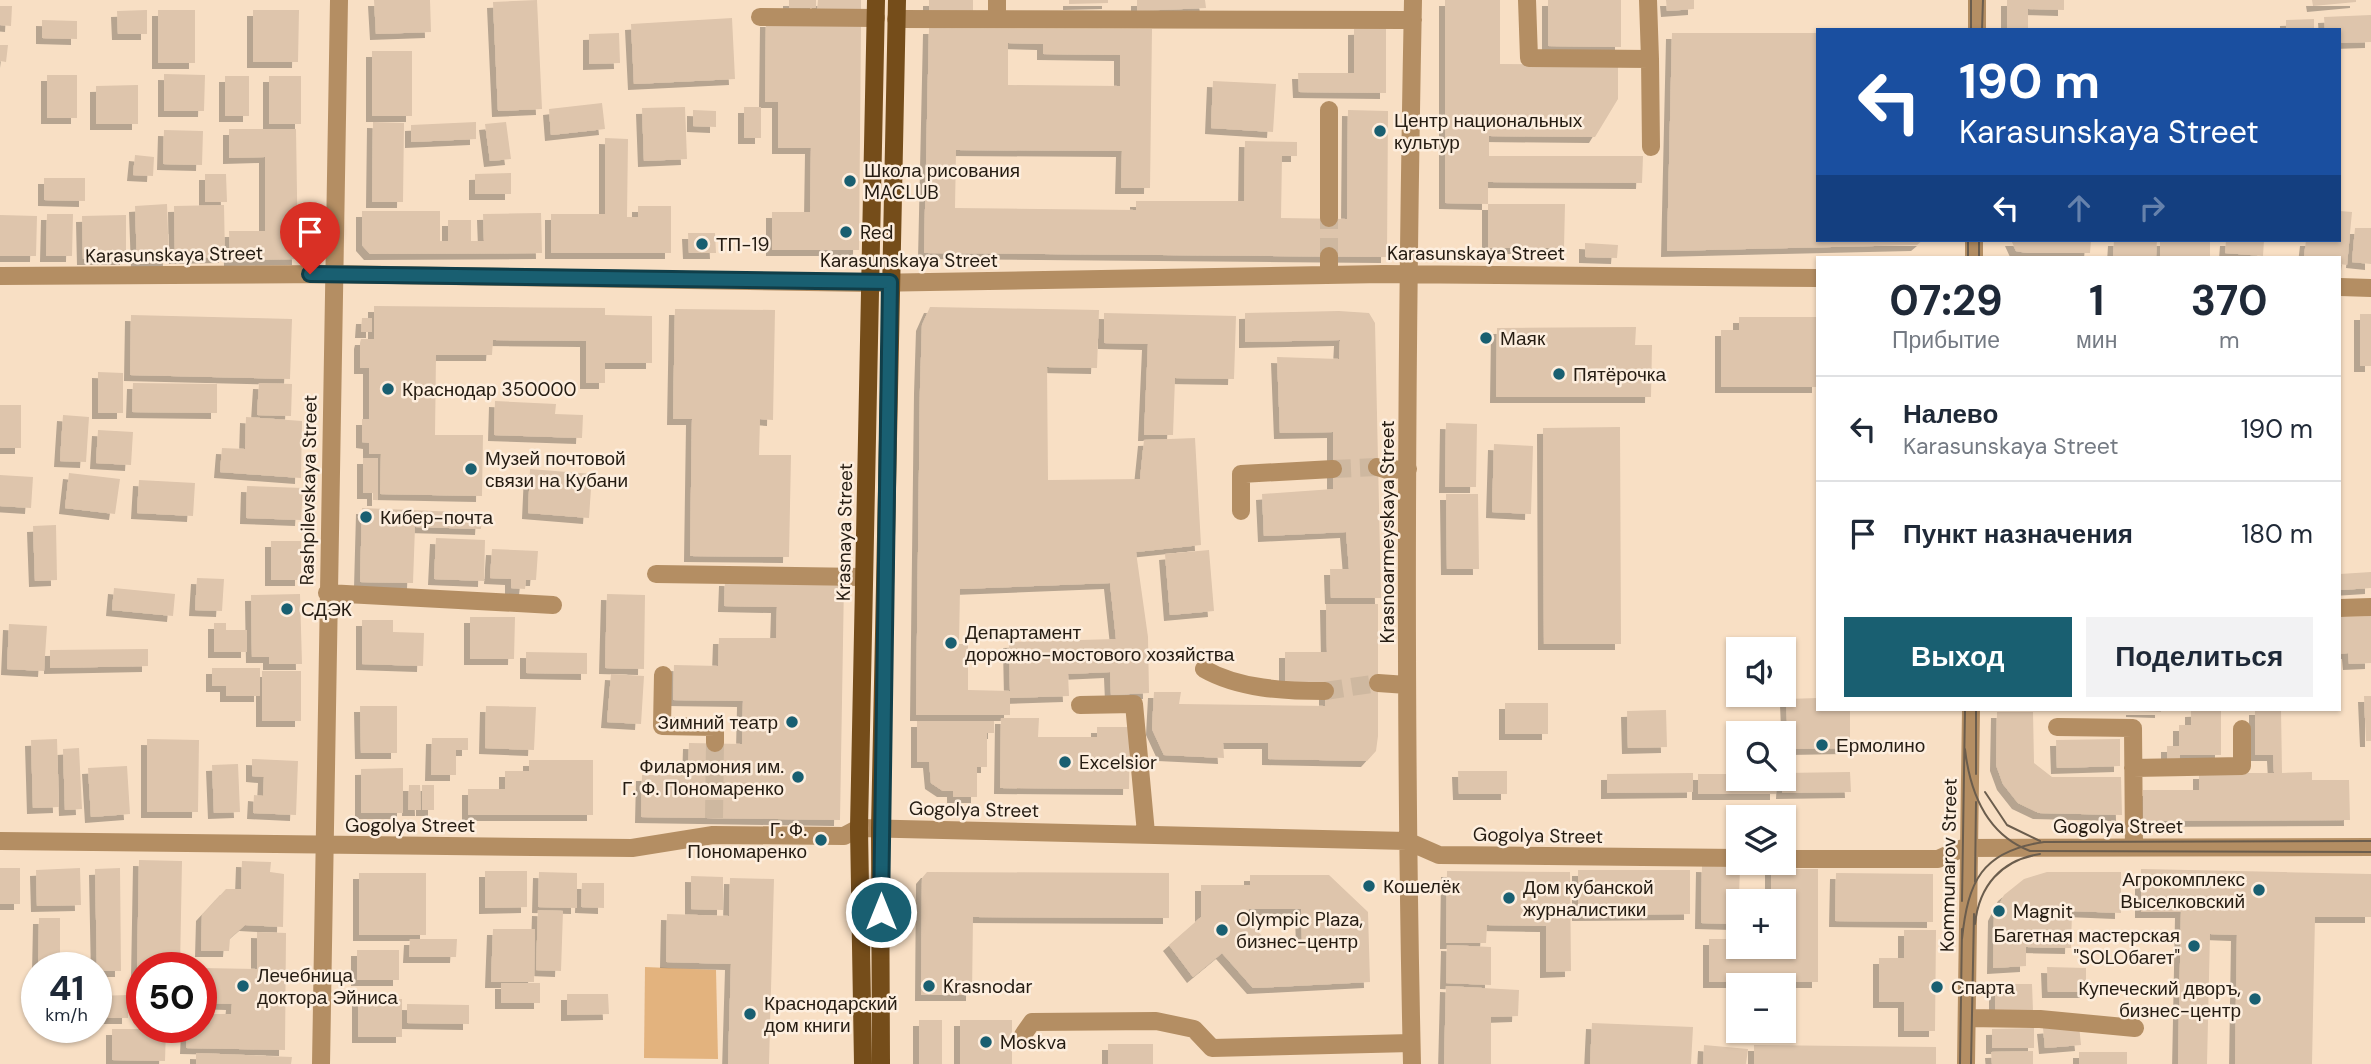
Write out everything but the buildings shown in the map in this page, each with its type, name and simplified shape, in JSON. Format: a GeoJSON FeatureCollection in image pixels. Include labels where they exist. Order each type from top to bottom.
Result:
{"type":"FeatureCollection","features":[{"type":"Feature","properties":{"kind":"main road"},"geometry":{"type":"LineString","coordinates":[[881,1064],[880,828],[897,0]]}},
{"type":"Feature","properties":{"kind":"main road","name":"Krasnaya Street"},"geometry":{"type":"LineString","coordinates":[[863,1064],[859,828],[876,9]]}},
{"type":"Feature","properties":{"kind":"street","name":"Rashpilevskaya Street"},"geometry":{"type":"LineString","coordinates":[[321,1064],[332,274],[339,0]]}},
{"type":"Feature","properties":{"kind":"street"},"geometry":{"type":"LineString","coordinates":[[997,19],[998,0]]}},
{"type":"Feature","properties":{"kind":"street","name":"Krasnoarmeyskaya Street"},"geometry":{"type":"LineString","coordinates":[[1412,1064],[1407,685],[1408,274],[1413,0]]}},
{"type":"Feature","properties":{"kind":"street"},"geometry":{"type":"LineString","coordinates":[[1527,0],[1529,58],[1650,59]]}},
{"type":"Feature","properties":{"kind":"street"},"geometry":{"type":"LineString","coordinates":[[1648,0],[1651,147]]}},
{"type":"Feature","properties":{"kind":"street"},"geometry":{"type":"LineString","coordinates":[[1977,0],[1977,28]]}},
{"type":"Feature","properties":{"kind":"street"},"geometry":{"type":"LineString","coordinates":[[760,17],[876,9]]}},
{"type":"Feature","properties":{"kind":"street"},"geometry":{"type":"LineString","coordinates":[[897,19],[1413,20]]}},
{"type":"Feature","properties":{"kind":"street"},"geometry":{"type":"LineString","coordinates":[[1329,110],[1329,218]]}},
{"type":"Feature","properties":{"kind":"street"},"geometry":{"type":"LineString","coordinates":[[1329,256],[1329,275]]}},
{"type":"Feature","properties":{"kind":"street","name":"Karasunskaya Street"},"geometry":{"type":"LineString","coordinates":[[0,276],[332,274],[870,283],[1408,274],[1816,278]]}},
{"type":"Feature","properties":{"kind":"street"},"geometry":{"type":"LineString","coordinates":[[2341,287],[2371,288]]}},
{"type":"Feature","properties":{"kind":"street"},"geometry":{"type":"LineString","coordinates":[[1377,467],[1387,470],[1408,469]]}},
{"type":"Feature","properties":{"kind":"street"},"geometry":{"type":"LineString","coordinates":[[1241,511],[1241,474],[1333,469]]}},
{"type":"Feature","properties":{"kind":"street"},"geometry":{"type":"LineString","coordinates":[[656,574],[863,577]]}},
{"type":"Feature","properties":{"kind":"street"},"geometry":{"type":"LineString","coordinates":[[327,593],[553,605]]}},
{"type":"Feature","properties":{"kind":"street"},"geometry":{"type":"LineString","coordinates":[[2341,608],[2371,607]]}},
{"type":"Feature","properties":{"kind":"street"},"geometry":{"type":"LineString","coordinates":[[1204,669],[1224,680],[1296,691],[1325,691]]}},
{"type":"Feature","properties":{"kind":"street"},"geometry":{"type":"LineString","coordinates":[[663,675],[662,726],[715,727],[715,743]]}},
{"type":"Feature","properties":{"kind":"street"},"geometry":{"type":"LineString","coordinates":[[1378,683],[1407,685]]}},
{"type":"Feature","properties":{"kind":"street"},"geometry":{"type":"LineString","coordinates":[[1080,705],[1134,704],[1146,833]]}},
{"type":"Feature","properties":{"kind":"street","name":"Kommunarov Street"},"geometry":{"type":"LineString","coordinates":[[1966,1064],[1971,711]]}},
{"type":"Feature","properties":{"kind":"street"},"geometry":{"type":"LineString","coordinates":[[2057,727],[2133,727],[2134,847]]}},
{"type":"Feature","properties":{"kind":"street"},"geometry":{"type":"LineString","coordinates":[[2133,768],[2242,766],[2242,729]]}},
{"type":"Feature","properties":{"kind":"street","name":"Gogolya Street"},"geometry":{"type":"LineString","coordinates":[[0,841],[632,848],[658,844],[714,827],[844,836],[859,828],[880,828],[1407,841],[1438,855],[1726,858]]}},
{"type":"Feature","properties":{"kind":"street","name":"Gogolya Street"},"geometry":{"type":"LineString","coordinates":[[1796,859],[1938,859],[1969,848],[2371,847]]}},
{"type":"Feature","properties":{"kind":"street"},"geometry":{"type":"LineString","coordinates":[[1967,1018],[2039,1019],[2135,1028]]}},
{"type":"Feature","properties":{"kind":"street"},"geometry":{"type":"LineString","coordinates":[[1023,1035],[1032,1022],[1156,1021],[1194,1029],[1212,1056],[1411,1043]]}},
{"type":"Feature","properties":{"kind":"shaded area"},"geometry":{"type":"Polygon","coordinates":[[[645,967],[716,970],[718,1059],[644,1058],[645,967]]]}},
{"type":"Feature","properties":{"kind":"tunnel"},"geometry":{"type":"LineString","coordinates":[[1329,218],[1329,256]]}},
{"type":"Feature","properties":{"kind":"tunnel"},"geometry":{"type":"LineString","coordinates":[[1333,469],[1377,467]]}},
{"type":"Feature","properties":{"kind":"tunnel"},"geometry":{"type":"LineString","coordinates":[[1325,691],[1378,683]]}},
{"type":"Feature","properties":{"kind":"tunnel"},"geometry":{"type":"LineString","coordinates":[[714,818],[715,743]]}},
{"type":"Feature","properties":{"kind":"tram line"},"geometry":{"type":"LineString","coordinates":[[1971,0],[1971,28]]}},
{"type":"Feature","properties":{"kind":"tram line"},"geometry":{"type":"LineString","coordinates":[[1982,28],[1983,0]]}},
{"type":"Feature","properties":{"kind":"tram line"},"geometry":{"type":"LineString","coordinates":[[1968,242],[1968,256]]}},
{"type":"Feature","properties":{"kind":"tram line"},"geometry":{"type":"LineString","coordinates":[[1979,242],[1979,256]]}},
{"type":"Feature","properties":{"kind":"tram line"},"geometry":{"type":"LineString","coordinates":[[1962,901],[1965,711]]}},
{"type":"Feature","properties":{"kind":"tram line"},"geometry":{"type":"LineString","coordinates":[[1976,711],[1976,774]]}},
{"type":"Feature","properties":{"kind":"tram line"},"geometry":{"type":"LineString","coordinates":[[1965,749],[1976,796],[1991,823],[2015,844],[2030,851],[2371,852]]}},
{"type":"Feature","properties":{"kind":"tram line"},"geometry":{"type":"LineString","coordinates":[[1985,792],[2007,825],[2040,841]]}},
{"type":"Feature","properties":{"kind":"tram line"},"geometry":{"type":"LineString","coordinates":[[1975,882],[1976,802]]}},
{"type":"Feature","properties":{"kind":"tram line"},"geometry":{"type":"LineString","coordinates":[[1962,939],[1968,901],[1982,873],[2005,853],[2023,846],[2044,842],[2371,841]]}},
{"type":"Feature","properties":{"kind":"tram line"},"geometry":{"type":"LineString","coordinates":[[1975,924],[1981,898],[1994,877],[2014,862],[2040,854]]}},
{"type":"Feature","properties":{"kind":"tram line"},"geometry":{"type":"LineString","coordinates":[[1971,1064],[1974,914]]}},
{"type":"Feature","properties":{"kind":"tram line"},"geometry":{"type":"LineString","coordinates":[[1960,1064],[1962,929]]}},
{"type":"Feature","properties":{"kind":"place","name":"Центр национальных культур"},"geometry":{"type":"Point","coordinates":[1380,131]}},
{"type":"Feature","properties":{"kind":"place","name":"Школа рисования MACLUB"},"geometry":{"type":"Point","coordinates":[850,181]}},
{"type":"Feature","properties":{"kind":"place","name":"Red"},"geometry":{"type":"Point","coordinates":[846,232]}},
{"type":"Feature","properties":{"kind":"place","name":"ТП-19"},"geometry":{"type":"Point","coordinates":[702,244]}},
{"type":"Feature","properties":{"kind":"place","name":"Маяк"},"geometry":{"type":"Point","coordinates":[1486,338]}},
{"type":"Feature","properties":{"kind":"place","name":"Пятёрочка"},"geometry":{"type":"Point","coordinates":[1559,374]}},
{"type":"Feature","properties":{"kind":"place","name":"Краснодар 350000"},"geometry":{"type":"Point","coordinates":[388,389]}},
{"type":"Feature","properties":{"kind":"place","name":"Музей почтовой связи на Кубани"},"geometry":{"type":"Point","coordinates":[471,469]}},
{"type":"Feature","properties":{"kind":"place","name":"Кибер-почта"},"geometry":{"type":"Point","coordinates":[366,517]}},
{"type":"Feature","properties":{"kind":"place","name":"СДЭК"},"geometry":{"type":"Point","coordinates":[287,609]}},
{"type":"Feature","properties":{"kind":"place","name":"Департамент дорожно-мостового хозяйства"},"geometry":{"type":"Point","coordinates":[951,643]}},
{"type":"Feature","properties":{"kind":"place","name":"Зимний театр"},"geometry":{"type":"Point","coordinates":[792,722]}},
{"type":"Feature","properties":{"kind":"place","name":"Ермолино"},"geometry":{"type":"Point","coordinates":[1822,745]}},
{"type":"Feature","properties":{"kind":"place","name":"Excelsior"},"geometry":{"type":"Point","coordinates":[1065,762]}},
{"type":"Feature","properties":{"kind":"place","name":"Филармония им. Г. Ф. Пономаренко"},"geometry":{"type":"Point","coordinates":[798,777]}},
{"type":"Feature","properties":{"kind":"place","name":"Г. Ф. Пономаренко"},"geometry":{"type":"Point","coordinates":[821,840]}},
{"type":"Feature","properties":{"kind":"place","name":"Кошелёк"},"geometry":{"type":"Point","coordinates":[1369,886]}},
{"type":"Feature","properties":{"kind":"place","name":"Агрокомплекс Выселковский"},"geometry":{"type":"Point","coordinates":[2259,890]}},
{"type":"Feature","properties":{"kind":"place","name":"Дом кубанской журналистики"},"geometry":{"type":"Point","coordinates":[1509,898]}},
{"type":"Feature","properties":{"kind":"place","name":"Magnit"},"geometry":{"type":"Point","coordinates":[1999,911]}},
{"type":"Feature","properties":{"kind":"place","name":"Olympic Plaza, бизнес-центр"},"geometry":{"type":"Point","coordinates":[1222,930]}},
{"type":"Feature","properties":{"kind":"place","name":"Багетная мастерская \"SOLOбагет\""},"geometry":{"type":"Point","coordinates":[2194,946]}},
{"type":"Feature","properties":{"kind":"place","name":"Лечебница доктора Эйниса"},"geometry":{"type":"Point","coordinates":[243,986]}},
{"type":"Feature","properties":{"kind":"place","name":"Krasnodar"},"geometry":{"type":"Point","coordinates":[929,986]}},
{"type":"Feature","properties":{"kind":"place","name":"Спарта"},"geometry":{"type":"Point","coordinates":[1937,987]}},
{"type":"Feature","properties":{"kind":"place","name":"Купеческий дворъ, бизнес-центр"},"geometry":{"type":"Point","coordinates":[2255,999]}},
{"type":"Feature","properties":{"kind":"place","name":"Краснодарский дом книги"},"geometry":{"type":"Point","coordinates":[750,1014]}},
{"type":"Feature","properties":{"kind":"place","name":"Moskva"},"geometry":{"type":"Point","coordinates":[986,1042]}},
{"type":"Feature","properties":{"kind":"route"},"geometry":{"type":"LineString","coordinates":[[310,274],[890,282],[880,828],[881,912]]}}]}
